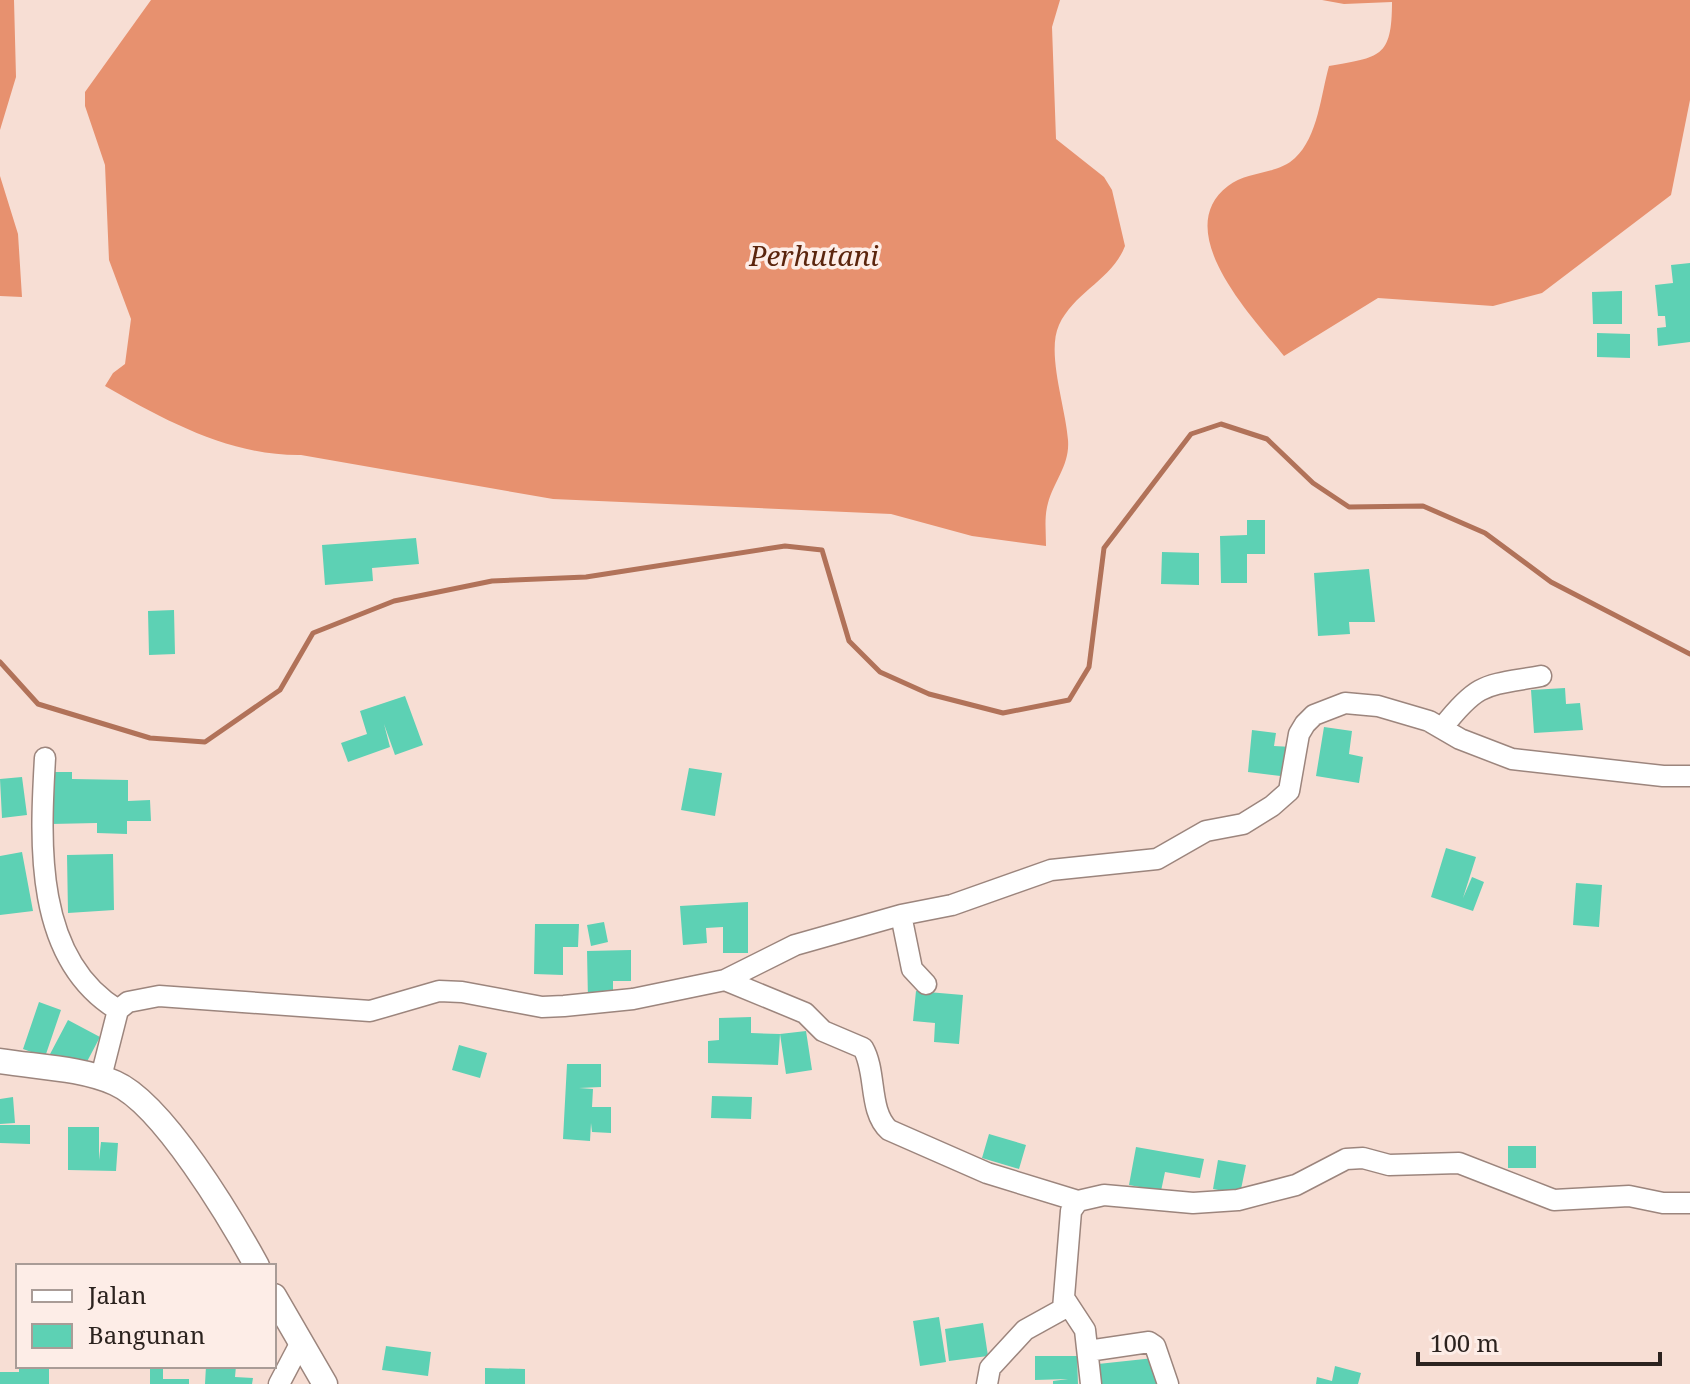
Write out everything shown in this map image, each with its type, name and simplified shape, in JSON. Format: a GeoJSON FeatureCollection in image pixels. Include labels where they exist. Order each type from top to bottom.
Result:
{"type":"FeatureCollection","features":[{"type":"Feature","properties":{"kind":"street"},"geometry":{"type":"LineString","coordinates":[[1443,727],[1467,696],[1477,690],[1541,676]]}},
{"type":"Feature","properties":{"kind":"street"},"geometry":{"type":"LineString","coordinates":[[101,1077],[118,1010],[128,1002],[159,996],[370,1011],[439,991],[542,1007],[633,999],[725,980],[795,945],[901,915],[952,905],[1025,876],[1051,870],[1157,859],[1206,831],[1243,824],[1289,791],[1299,734],[1314,715],[1328,708],[1362,703],[1443,727],[1460,739],[1512,759],[1663,776],[1690,776]]}},
{"type":"Feature","properties":{"kind":"street"},"geometry":{"type":"LineString","coordinates":[[45,758],[41,831],[44,870],[59,935],[70,963],[86,986],[118,1010]]}},
{"type":"Feature","properties":{"kind":"street"},"geometry":{"type":"LineString","coordinates":[[901,915],[912,969],[926,984]]}},
{"type":"Feature","properties":{"kind":"street"},"geometry":{"type":"LineString","coordinates":[[725,980],[805,1013],[823,1031],[863,1048],[870,1065],[879,1115],[889,1130],[987,1173],[1078,1201],[1104,1195],[1193,1203],[1238,1200],[1296,1185],[1346,1159],[1363,1158],[1389,1165],[1459,1163],[1554,1200],[1629,1196],[1663,1203],[1690,1203]]}},
{"type":"Feature","properties":{"kind":"street"},"geometry":{"type":"LineString","coordinates":[[0,1061],[101,1077],[131,1092],[159,1118],[256,1264]]}},
{"type":"Feature","properties":{"kind":"street"},"geometry":{"type":"LineString","coordinates":[[987,1384],[990,1368],[1025,1330],[1060,1312],[1066,1301],[1071,1211],[1078,1201]]}},
{"type":"Feature","properties":{"kind":"street"},"geometry":{"type":"LineString","coordinates":[[276,1300],[325,1384]]}},
{"type":"Feature","properties":{"kind":"street"},"geometry":{"type":"LineString","coordinates":[[1066,1301],[1081,1321],[1091,1384]]}},
{"type":"Feature","properties":{"kind":"street"},"geometry":{"type":"LineString","coordinates":[[1088,1351],[1149,1342],[1155,1346],[1168,1384]]}},
{"type":"Feature","properties":{"kind":"street"},"geometry":{"type":"LineString","coordinates":[[279,1384],[300,1344]]}},
{"type":"Feature","properties":{"kind":"green space"},"geometry":{"type":"Polygon","coordinates":[[[0,0],[14,0],[16,77],[0,130],[0,0]]]}},
{"type":"Feature","properties":{"kind":"green space","name":"Perhutani"},"geometry":{"type":"Polygon","coordinates":[[[151,0],[1060,0],[1052,27],[1056,139],[1104,177],[1112,190],[1125,246],[1111,268],[1074,303],[1059,325],[1056,365],[1068,449],[1047,508],[1046,546],[972,536],[891,514],[553,499],[301,455],[275,454],[223,443],[198,434],[105,386],[113,373],[125,364],[131,319],[109,260],[105,165],[85,106],[85,92],[151,0]]]}},
{"type":"Feature","properties":{"kind":"green space"},"geometry":{"type":"Polygon","coordinates":[[[1322,0],[1690,0],[1690,100],[1671,195],[1542,293],[1493,306],[1378,298],[1284,356],[1222,274],[1212,250],[1208,226],[1212,205],[1228,186],[1288,163],[1303,149],[1318,115],[1329,66],[1371,57],[1386,44],[1392,2],[1344,4],[1322,0]]]}},
{"type":"Feature","properties":{"kind":"green space"},"geometry":{"type":"Polygon","coordinates":[[[0,176],[18,234],[22,297],[0,296],[0,176]]]}},
{"type":"Feature","properties":{"kind":"building"},"geometry":{"type":"Polygon","coordinates":[[[1690,263],[1690,342],[1658,346],[1657,328],[1666,327],[1665,316],[1658,316],[1655,285],[1673,283],[1671,265],[1690,263]]]}},
{"type":"Feature","properties":{"kind":"building"},"geometry":{"type":"Polygon","coordinates":[[[1622,291],[1622,324],[1593,324],[1592,292],[1622,291]]]}},
{"type":"Feature","properties":{"kind":"building"},"geometry":{"type":"Polygon","coordinates":[[[1597,333],[1630,334],[1630,358],[1597,357],[1597,333]]]}},
{"type":"Feature","properties":{"kind":"building"},"geometry":{"type":"Polygon","coordinates":[[[1247,520],[1265,520],[1265,554],[1247,554],[1247,583],[1221,583],[1220,536],[1247,535],[1247,520]]]}},
{"type":"Feature","properties":{"kind":"building"},"geometry":{"type":"Polygon","coordinates":[[[416,538],[419,564],[372,568],[373,581],[325,585],[322,545],[416,538]]]}},
{"type":"Feature","properties":{"kind":"building"},"geometry":{"type":"Polygon","coordinates":[[[1162,552],[1199,553],[1199,585],[1161,584],[1162,552]]]}},
{"type":"Feature","properties":{"kind":"building"},"geometry":{"type":"Polygon","coordinates":[[[1369,569],[1375,622],[1349,622],[1350,634],[1318,636],[1314,573],[1369,569]]]}},
{"type":"Feature","properties":{"kind":"building"},"geometry":{"type":"Polygon","coordinates":[[[174,610],[175,654],[149,655],[148,611],[174,610]]]}},
{"type":"Feature","properties":{"kind":"building"},"geometry":{"type":"Polygon","coordinates":[[[1565,688],[1566,704],[1580,703],[1583,730],[1534,733],[1531,690],[1565,688]]]}},
{"type":"Feature","properties":{"kind":"building"},"geometry":{"type":"Polygon","coordinates":[[[405,696],[423,745],[395,755],[384,724],[390,747],[348,762],[341,743],[367,734],[360,711],[405,696]]]}},
{"type":"Feature","properties":{"kind":"building"},"geometry":{"type":"Polygon","coordinates":[[[1324,727],[1352,731],[1349,754],[1363,757],[1359,783],[1316,776],[1324,727]]]}},
{"type":"Feature","properties":{"kind":"building"},"geometry":{"type":"Polygon","coordinates":[[[1252,730],[1276,733],[1274,746],[1292,747],[1289,777],[1248,772],[1252,730]]]}},
{"type":"Feature","properties":{"kind":"building"},"geometry":{"type":"Polygon","coordinates":[[[689,768],[722,773],[715,816],[681,810],[689,768]]]}},
{"type":"Feature","properties":{"kind":"building"},"geometry":{"type":"Polygon","coordinates":[[[50,772],[72,772],[72,779],[128,780],[128,801],[150,800],[151,821],[127,821],[127,834],[97,833],[97,823],[51,824],[50,772]]]}},
{"type":"Feature","properties":{"kind":"building"},"geometry":{"type":"Polygon","coordinates":[[[22,777],[27,815],[2,818],[0,779],[22,777]]]}},
{"type":"Feature","properties":{"kind":"building"},"geometry":{"type":"Polygon","coordinates":[[[1446,848],[1476,857],[1463,898],[1472,877],[1484,882],[1473,911],[1431,897],[1446,848]]]}},
{"type":"Feature","properties":{"kind":"building"},"geometry":{"type":"Polygon","coordinates":[[[22,852],[33,911],[0,915],[0,856],[22,852]]]}},
{"type":"Feature","properties":{"kind":"building"},"geometry":{"type":"Polygon","coordinates":[[[113,854],[114,910],[68,913],[67,855],[113,854]]]}},
{"type":"Feature","properties":{"kind":"building"},"geometry":{"type":"Polygon","coordinates":[[[1576,883],[1602,885],[1599,927],[1573,925],[1576,883]]]}},
{"type":"Feature","properties":{"kind":"building"},"geometry":{"type":"Polygon","coordinates":[[[748,902],[748,953],[723,953],[723,927],[706,928],[707,943],[683,945],[680,906],[748,902]]]}},
{"type":"Feature","properties":{"kind":"building"},"geometry":{"type":"Polygon","coordinates":[[[604,922],[608,942],[591,946],[587,925],[604,922]]]}},
{"type":"Feature","properties":{"kind":"building"},"geometry":{"type":"Polygon","coordinates":[[[535,924],[579,924],[578,947],[563,947],[563,975],[534,974],[535,924]]]}},
{"type":"Feature","properties":{"kind":"building"},"geometry":{"type":"Polygon","coordinates":[[[631,950],[631,981],[613,981],[613,999],[588,1000],[587,951],[631,950]]]}},
{"type":"Feature","properties":{"kind":"building"},"geometry":{"type":"Polygon","coordinates":[[[916,991],[963,995],[959,1044],[934,1042],[935,1023],[913,1021],[916,991]]]}},
{"type":"Feature","properties":{"kind":"building"},"geometry":{"type":"Polygon","coordinates":[[[39,1002],[61,1010],[45,1057],[23,1049],[39,1002]]]}},
{"type":"Feature","properties":{"kind":"building"},"geometry":{"type":"Polygon","coordinates":[[[751,1017],[751,1033],[780,1034],[778,1065],[708,1063],[708,1041],[719,1040],[719,1018],[751,1017]]]}},
{"type":"Feature","properties":{"kind":"building"},"geometry":{"type":"Polygon","coordinates":[[[68,1020],[100,1037],[81,1073],[49,1056],[68,1020]]]}},
{"type":"Feature","properties":{"kind":"building"},"geometry":{"type":"Polygon","coordinates":[[[806,1031],[812,1070],[786,1074],[780,1034],[806,1031]]]}},
{"type":"Feature","properties":{"kind":"building"},"geometry":{"type":"Polygon","coordinates":[[[459,1045],[487,1053],[480,1078],[452,1070],[459,1045]]]}},
{"type":"Feature","properties":{"kind":"building"},"geometry":{"type":"Polygon","coordinates":[[[567,1064],[601,1064],[601,1087],[579,1088],[593,1089],[592,1107],[611,1107],[611,1133],[592,1132],[591,1123],[590,1141],[563,1139],[567,1064]]]}},
{"type":"Feature","properties":{"kind":"building"},"geometry":{"type":"Polygon","coordinates":[[[712,1096],[752,1097],[751,1119],[711,1118],[712,1096]]]}},
{"type":"Feature","properties":{"kind":"building"},"geometry":{"type":"Polygon","coordinates":[[[13,1097],[15,1123],[0,1124],[0,1099],[13,1097]]]}},
{"type":"Feature","properties":{"kind":"building"},"geometry":{"type":"Polygon","coordinates":[[[0,1125],[30,1125],[30,1144],[0,1143],[0,1125]]]}},
{"type":"Feature","properties":{"kind":"building"},"geometry":{"type":"Polygon","coordinates":[[[68,1127],[99,1127],[99,1160],[101,1142],[118,1143],[116,1171],[68,1170],[68,1127]]]}},
{"type":"Feature","properties":{"kind":"building"},"geometry":{"type":"Polygon","coordinates":[[[989,1134],[1026,1145],[1019,1169],[982,1158],[989,1134]]]}},
{"type":"Feature","properties":{"kind":"building"},"geometry":{"type":"Polygon","coordinates":[[[1508,1146],[1536,1146],[1536,1168],[1508,1168],[1508,1146]]]}},
{"type":"Feature","properties":{"kind":"building"},"geometry":{"type":"Polygon","coordinates":[[[1136,1147],[1204,1159],[1200,1178],[1165,1172],[1161,1191],[1129,1185],[1136,1147]]]}},
{"type":"Feature","properties":{"kind":"building"},"geometry":{"type":"Polygon","coordinates":[[[1218,1160],[1246,1165],[1240,1194],[1213,1189],[1218,1160]]]}},
{"type":"Feature","properties":{"kind":"building"},"geometry":{"type":"Polygon","coordinates":[[[939,1317],[946,1362],[920,1366],[913,1321],[939,1317]]]}},
{"type":"Feature","properties":{"kind":"building"},"geometry":{"type":"Polygon","coordinates":[[[983,1323],[988,1356],[949,1361],[945,1329],[983,1323]]]}},
{"type":"Feature","properties":{"kind":"building"},"geometry":{"type":"Polygon","coordinates":[[[386,1346],[431,1352],[428,1376],[382,1370],[386,1346]]]}},
{"type":"Feature","properties":{"kind":"building"},"geometry":{"type":"Polygon","coordinates":[[[1035,1356],[1077,1356],[1078,1384],[1053,1384],[1053,1381],[1068,1379],[1035,1380],[1035,1356]]]}},
{"type":"Feature","properties":{"kind":"building"},"geometry":{"type":"Polygon","coordinates":[[[1154,1358],[1157,1384],[1100,1384],[1098,1364],[1154,1358]]]}},
{"type":"Feature","properties":{"kind":"building"},"geometry":{"type":"Polygon","coordinates":[[[1335,1366],[1361,1373],[1358,1384],[1316,1384],[1317,1377],[1332,1381],[1335,1366]]]}},
{"type":"Feature","properties":{"kind":"building"},"geometry":{"type":"Polygon","coordinates":[[[19,1368],[49,1368],[49,1384],[0,1384],[0,1372],[19,1372],[19,1368]]]}},
{"type":"Feature","properties":{"kind":"building"},"geometry":{"type":"Polygon","coordinates":[[[150,1368],[163,1368],[163,1379],[189,1379],[189,1384],[150,1384],[150,1368]]]}},
{"type":"Feature","properties":{"kind":"building"},"geometry":{"type":"Polygon","coordinates":[[[206,1368],[236,1368],[235,1377],[253,1378],[252,1384],[205,1384],[206,1368]]]}},
{"type":"Feature","properties":{"kind":"building"},"geometry":{"type":"Polygon","coordinates":[[[485,1368],[525,1369],[525,1384],[485,1384],[485,1368]]]}},
{"type":"Feature","properties":{"kind":"waterway"},"geometry":{"type":"LineString","coordinates":[[0,662],[38,704],[150,738],[205,742],[280,690],[313,633],[394,601],[492,581],[586,577],[785,546],[822,550],[849,641],[880,672],[929,694],[1003,713],[1069,700],[1089,667],[1104,548],[1191,434],[1221,424],[1267,439],[1313,483],[1349,507],[1423,506],[1485,533],[1551,582],[1690,654]]}}]}
